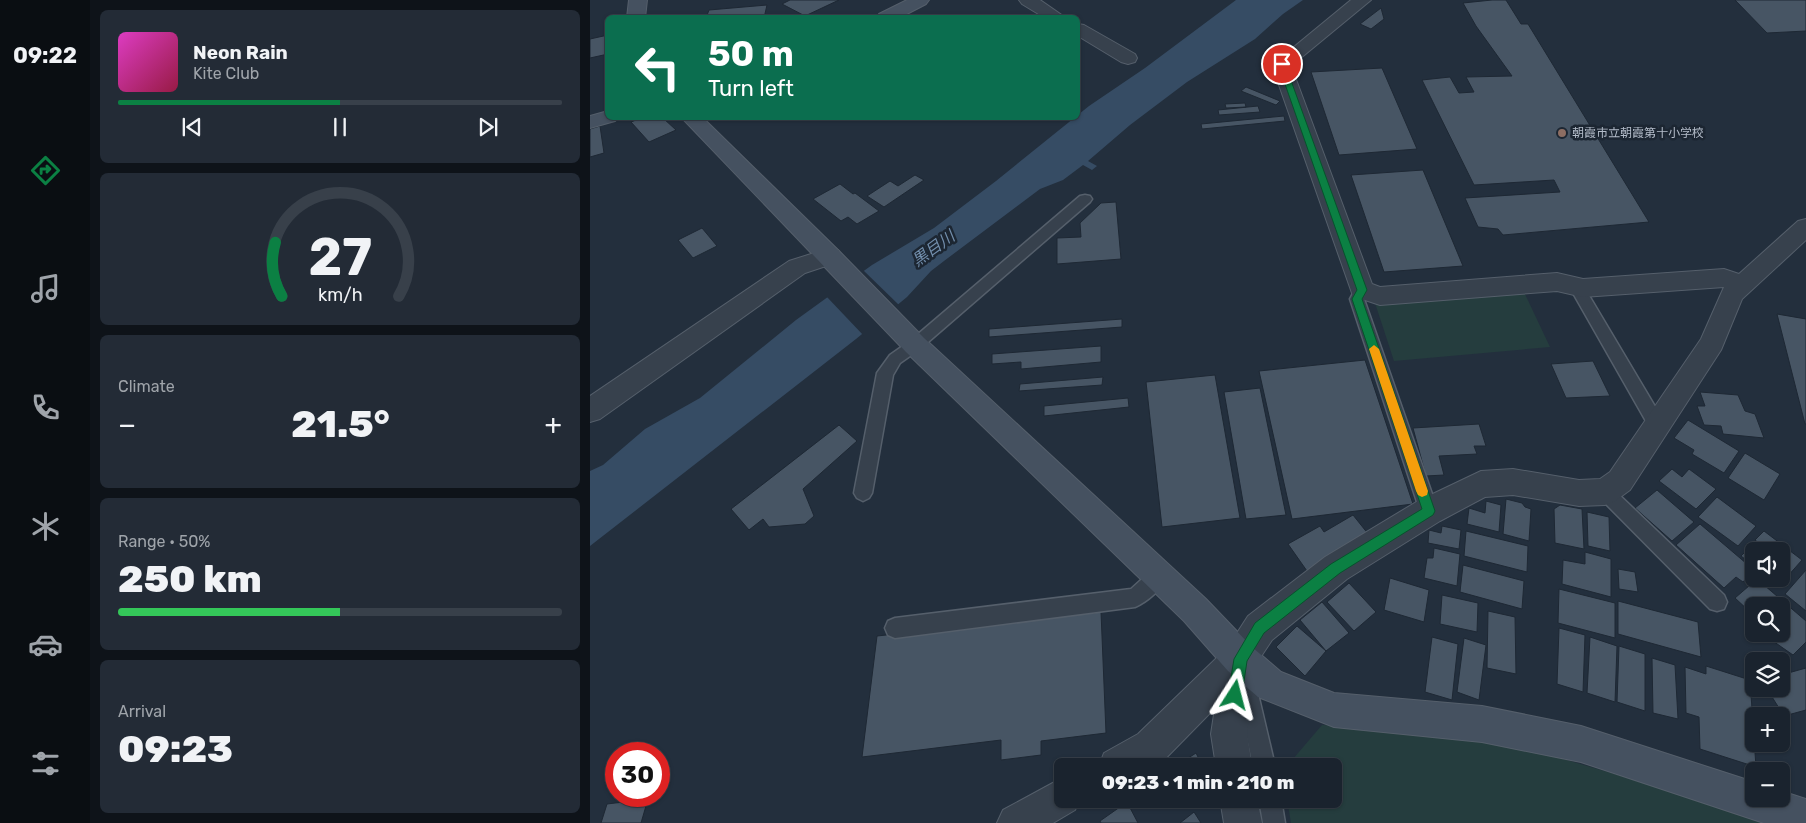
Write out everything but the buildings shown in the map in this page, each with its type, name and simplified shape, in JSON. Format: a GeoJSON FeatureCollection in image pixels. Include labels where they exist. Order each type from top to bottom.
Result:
{"type":"FeatureCollection","features":[{"type":"Feature","properties":{"kind":"street"},"geometry":{"type":"LineString","coordinates":[[636,15],[638,0]]}},
{"type":"Feature","properties":{"kind":"street"},"geometry":{"type":"LineString","coordinates":[[891,15],[920,0]]}},
{"type":"Feature","properties":{"kind":"street"},"geometry":{"type":"LineString","coordinates":[[1028,0],[1053,15]]}},
{"type":"Feature","properties":{"kind":"street"},"geometry":{"type":"LineString","coordinates":[[1362,0],[1282,64],[1362,290],[1380,296],[1556,282],[1583,288],[1724,278],[1743,284]]}},
{"type":"Feature","properties":{"kind":"street"},"geometry":{"type":"LineString","coordinates":[[1080,29],[1128,58]]}},
{"type":"Feature","properties":{"kind":"street"},"geometry":{"type":"LineString","coordinates":[[590,122],[605,118]]}},
{"type":"Feature","properties":{"kind":"street"},"geometry":{"type":"LineString","coordinates":[[694,120],[830,256],[910,340],[1195,610],[1240,659],[1270,685],[1334,710],[1482,724],[1581,744],[1806,818]]}},
{"type":"Feature","properties":{"kind":"street"},"geometry":{"type":"LineString","coordinates":[[1131,758],[1151,747],[1240,659],[1260,628],[1336,568],[1429,511],[1481,484],[1513,482],[1579,493],[1605,492],[1620,481],[1712,343],[1732,294],[1806,227]]}},
{"type":"Feature","properties":{"kind":"street"},"geometry":{"type":"LineString","coordinates":[[590,411],[797,267],[830,256]]}},
{"type":"Feature","properties":{"kind":"street"},"geometry":{"type":"LineString","coordinates":[[1233,758],[1229,734],[1240,659]]}},
{"type":"Feature","properties":{"kind":"street"},"geometry":{"type":"LineString","coordinates":[[1016,823],[1054,802]]}},
{"type":"Feature","properties":{"kind":"street"},"geometry":{"type":"LineString","coordinates":[[1240,808],[1243,823]]}},
{"type":"Feature","properties":{"kind":"lane"},"geometry":{"type":"LineString","coordinates":[[863,492],[885,373],[889,365],[910,340],[1085,199]]}},
{"type":"Feature","properties":{"kind":"lane"},"geometry":{"type":"LineString","coordinates":[[1576,286],[1658,425]]}},
{"type":"Feature","properties":{"kind":"lane"},"geometry":{"type":"LineString","coordinates":[[1362,290],[1357,299],[1429,511]]}},
{"type":"Feature","properties":{"kind":"lane"},"geometry":{"type":"LineString","coordinates":[[1605,492],[1717,602]]}},
{"type":"Feature","properties":{"kind":"lane"},"geometry":{"type":"LineString","coordinates":[[895,628],[1135,598],[1159,576]]}},
{"type":"Feature","properties":{"kind":"lane"},"geometry":{"type":"LineString","coordinates":[[1240,659],[1262,758]]}},
{"type":"Feature","properties":{"kind":"lane"},"geometry":{"type":"LineString","coordinates":[[1272,808],[1274,823]]}},
{"type":"Feature","properties":{"kind":"green space"},"geometry":{"type":"Polygon","coordinates":[[[1523,290],[1550,347],[1394,361],[1375,303],[1523,290]]]}},
{"type":"Feature","properties":{"kind":"green space"},"geometry":{"type":"Polygon","coordinates":[[[1322,725],[1351,726],[1494,742],[1546,754],[1625,777],[1770,823],[1291,823],[1288,808],[1342,808],[1342,758],[1294,758],[1322,725]]]}},
{"type":"Feature","properties":{"kind":"water","name":"黒目川"},"geometry":{"type":"Polygon","coordinates":[[[1236,0],[1303,0],[1283,14],[1255,39],[1187,82],[1130,125],[1088,161],[1097,166],[1092,170],[1083,165],[1063,180],[1040,189],[944,261],[931,271],[907,297],[856,339],[590,546],[590,471],[603,465],[645,429],[700,398],[796,320],[872,265],[934,228],[1072,120],[1080,120],[1080,113],[1089,106],[1145,68],[1236,0]]]}},
{"type":"Feature","properties":{"kind":"pier"},"geometry":{"type":"Polygon","coordinates":[[[862,269],[900,306],[864,336],[826,296],[862,269]]]}},
{"type":"Feature","properties":{"kind":"slow traffic"},"geometry":{"type":"LineString","coordinates":[[1374,349],[1422,491]]}},
{"type":"Feature","properties":{"kind":"place","name":"朝霞市立朝霞第十小学校"},"geometry":{"type":"Point","coordinates":[1562,133]}},
{"type":"Feature","properties":{"kind":"route"},"geometry":{"type":"LineString","coordinates":[[1235,695],[1240,659],[1260,628],[1336,568],[1429,511],[1357,299],[1362,290],[1282,64]]}}]}
